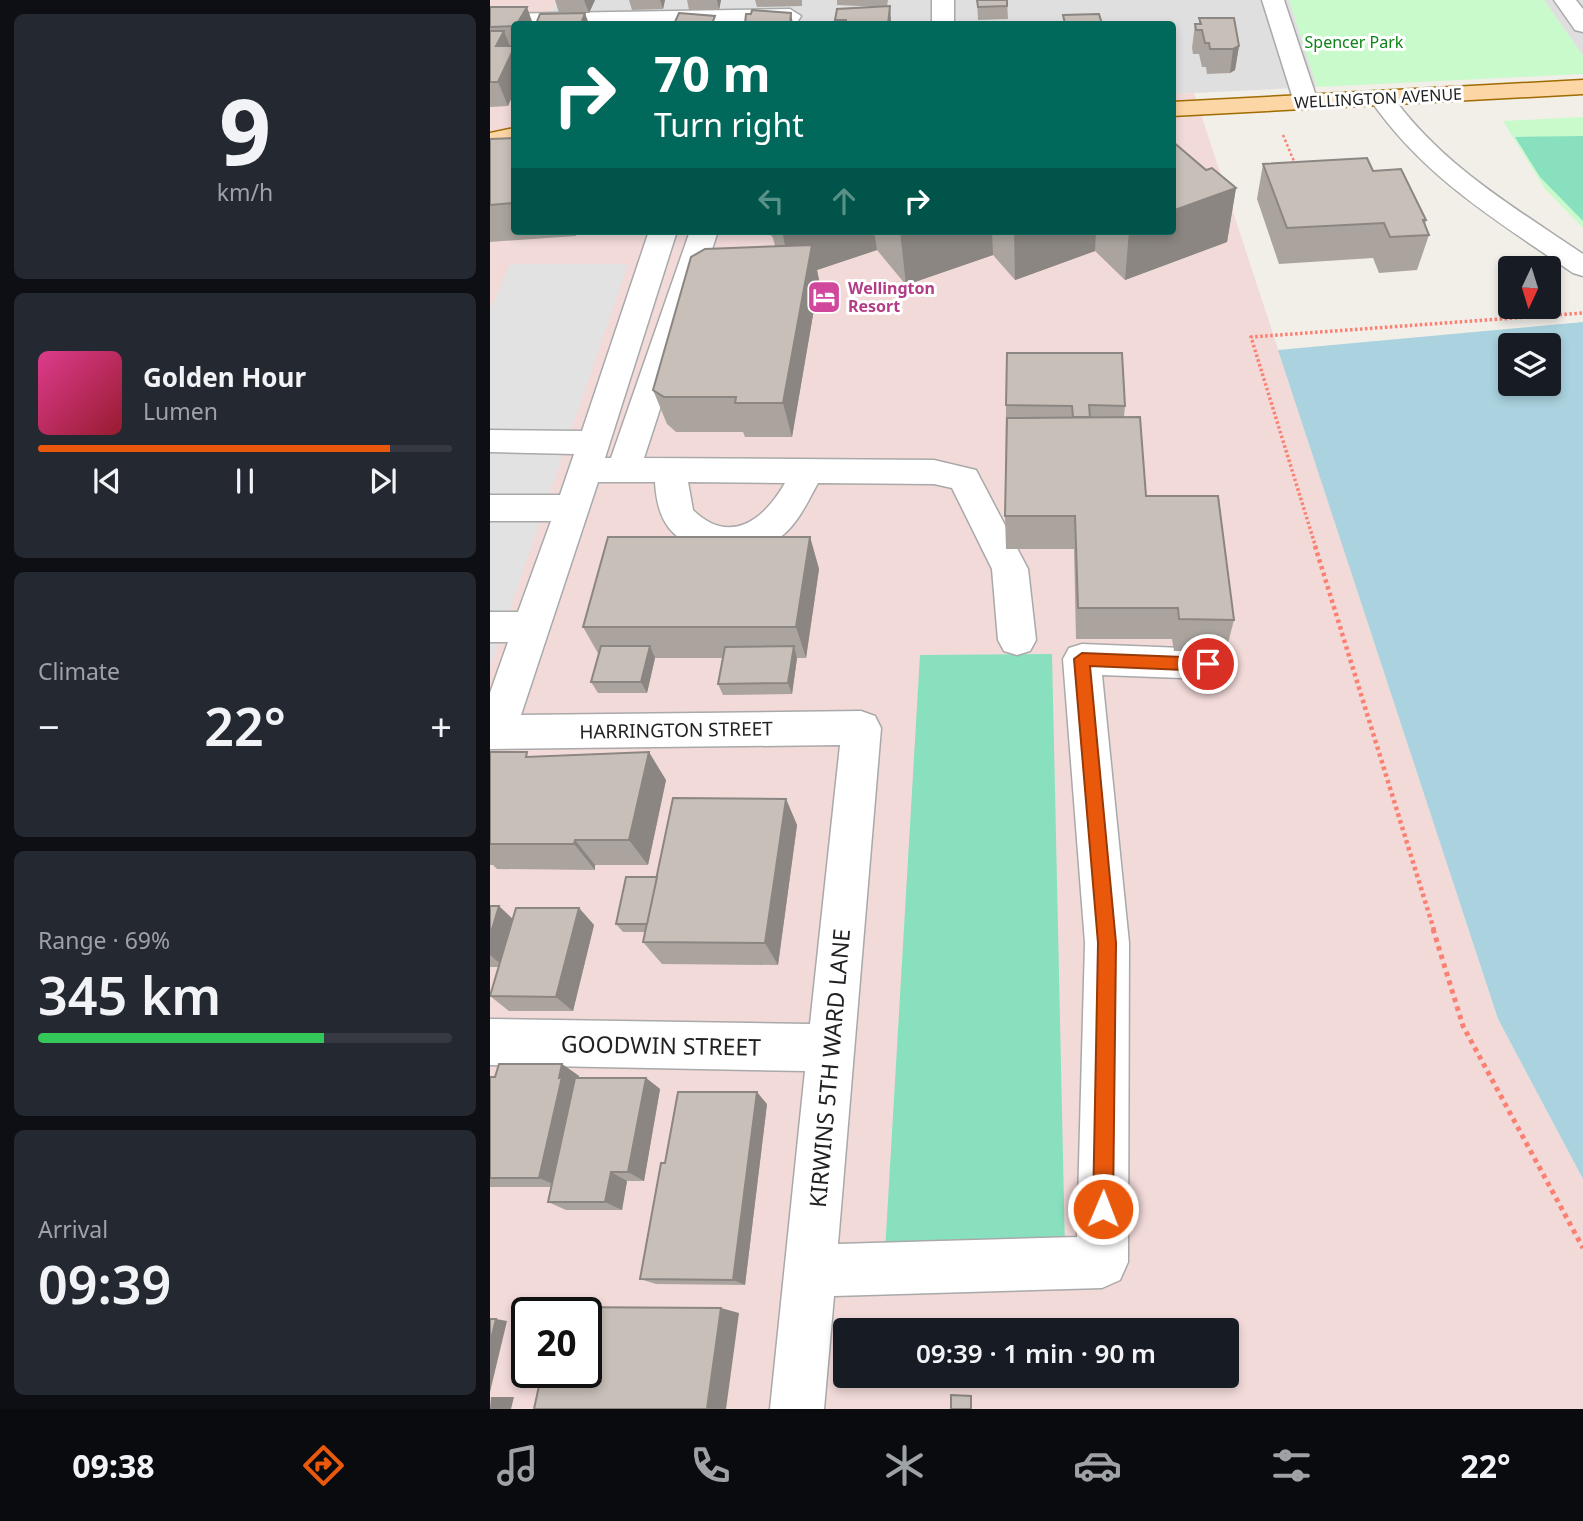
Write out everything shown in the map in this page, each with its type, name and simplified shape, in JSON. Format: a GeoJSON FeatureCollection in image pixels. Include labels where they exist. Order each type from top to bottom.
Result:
{"type":"FeatureCollection","features":[{"type":"Feature","properties":{"kind":"main road","name":"WELLINGTON AVENUE"},"geometry":{"type":"LineString","coordinates":[[1176,109],[1583,87]]}},
{"type":"Feature","properties":{"kind":"main road"},"geometry":{"type":"LineString","coordinates":[[490,123],[511,123]]}},
{"type":"Feature","properties":{"kind":"main road"},"geometry":{"type":"LineString","coordinates":[[490,141],[511,137]]}},
{"type":"Feature","properties":{"kind":"street"},"geometry":{"type":"LineString","coordinates":[[943,0],[943,21]]}},
{"type":"Feature","properties":{"kind":"street"},"geometry":{"type":"LineString","coordinates":[[1273,0],[1306,102]]}},
{"type":"Feature","properties":{"kind":"street"},"geometry":{"type":"LineString","coordinates":[[1565,0],[1583,25]]}},
{"type":"Feature","properties":{"kind":"street"},"geometry":{"type":"LineString","coordinates":[[490,21],[790,16]]}},
{"type":"Feature","properties":{"kind":"street"},"geometry":{"type":"LineString","coordinates":[[1381,98],[1399,128],[1428,157],[1583,267]]}},
{"type":"Feature","properties":{"kind":"street"},"geometry":{"type":"LineString","coordinates":[[493,732],[590,457],[662,235]]}},
{"type":"Feature","properties":{"kind":"street"},"geometry":{"type":"LineString","coordinates":[[623,471],[703,235]]}},
{"type":"Feature","properties":{"kind":"street"},"geometry":{"type":"LineString","coordinates":[[490,441],[590,457],[623,471],[934,472],[964,479],[1010,569],[1017,640]]}},
{"type":"Feature","properties":{"kind":"street"},"geometry":{"type":"LineString","coordinates":[[671,471],[673,499],[680,518],[699,534],[726,539],[758,534],[777,519],[795,497],[807,472]]}},
{"type":"Feature","properties":{"kind":"street"},"geometry":{"type":"LineString","coordinates":[[490,508],[572,508]]}},
{"type":"Feature","properties":{"kind":"street"},"geometry":{"type":"LineString","coordinates":[[490,627],[531,627]]}},
{"type":"Feature","properties":{"kind":"street"},"geometry":{"type":"LineString","coordinates":[[810,1270],[1102,1262],[1107,943],[1082,659],[1208,664]]}},
{"type":"Feature","properties":{"kind":"street","name":"HARRINGTON STREET"},"geometry":{"type":"LineString","coordinates":[[493,732],[861,728]]}},
{"type":"Feature","properties":{"kind":"street","name":"KIRWINS 5TH WARD LANE"},"geometry":{"type":"LineString","coordinates":[[797,1409],[861,728]]}},
{"type":"Feature","properties":{"kind":"street","name":"GOODWIN STREET"},"geometry":{"type":"LineString","coordinates":[[490,1042],[831,1048]]}},
{"type":"Feature","properties":{"kind":"path"},"geometry":{"type":"LineString","coordinates":[[1283,134],[1297,167]]}},
{"type":"Feature","properties":{"kind":"path"},"geometry":{"type":"LineString","coordinates":[[1583,313],[1251,337],[1463,1026],[1583,1248]]}},
{"type":"Feature","properties":{"kind":"shaded area"},"geometry":{"type":"Polygon","coordinates":[[[490,0],[559,0],[542,21],[511,21],[511,235],[1176,235],[1176,94],[1194,93],[1498,1019],[1583,1179],[1583,1409],[490,1409],[490,0]]]}},
{"type":"Feature","properties":{"kind":"shaded area"},"geometry":{"type":"Polygon","coordinates":[[[559,0],[1289,0],[1317,87],[1176,94],[1176,21],[542,21],[559,0]]]}},
{"type":"Feature","properties":{"kind":"shaded area"},"geometry":{"type":"Polygon","coordinates":[[[1544,0],[1583,0],[1583,56],[1544,0]]]}},
{"type":"Feature","properties":{"kind":"shaded area"},"geometry":{"type":"Polygon","coordinates":[[[510,264],[628,264],[490,667],[490,310],[510,264]]]}},
{"type":"Feature","properties":{"kind":"green space","name":"Spencer Park"},"geometry":{"type":"Polygon","coordinates":[[[1289,0],[1544,0],[1583,56],[1583,74],[1317,87],[1289,0]]]}},
{"type":"Feature","properties":{"kind":"green space"},"geometry":{"type":"Polygon","coordinates":[[[1583,117],[1583,228],[1545,189],[1503,121],[1583,117]]]}},
{"type":"Feature","properties":{"kind":"green space"},"geometry":{"type":"Polygon","coordinates":[[[1583,136],[1583,221],[1540,177],[1515,137],[1583,136]]]}},
{"type":"Feature","properties":{"kind":"green space"},"geometry":{"type":"Polygon","coordinates":[[[1052,654],[1065,1250],[885,1252],[920,655],[1052,654]]]}},
{"type":"Feature","properties":{"kind":"water"},"geometry":{"type":"Polygon","coordinates":[[[1583,322],[1583,1179],[1498,1019],[1278,350],[1583,322]]]}},
{"type":"Feature","properties":{"kind":"building"},"geometry":{"type":"Polygon","coordinates":[[[977,0],[1007,0],[1007,6],[978,7],[977,0]]]}},
{"type":"Feature","properties":{"kind":"building"},"geometry":{"type":"Polygon","coordinates":[[[890,6],[888,21],[835,20],[837,9],[890,6]]]}},
{"type":"Feature","properties":{"kind":"building"},"geometry":{"type":"Polygon","coordinates":[[[490,7],[527,7],[519,21],[511,21],[511,26],[490,27],[490,7]]]}},
{"type":"Feature","properties":{"kind":"building"},"geometry":{"type":"Polygon","coordinates":[[[752,10],[791,13],[790,21],[745,21],[746,14],[751,14],[752,10]]]}},
{"type":"Feature","properties":{"kind":"building"},"geometry":{"type":"Polygon","coordinates":[[[585,13],[582,21],[537,21],[540,14],[585,13]]]}},
{"type":"Feature","properties":{"kind":"building"},"geometry":{"type":"Polygon","coordinates":[[[679,13],[715,16],[713,21],[675,21],[679,13]]]}},
{"type":"Feature","properties":{"kind":"building"},"geometry":{"type":"Polygon","coordinates":[[[1099,14],[1101,21],[1064,21],[1063,15],[1099,14]]]}},
{"type":"Feature","properties":{"kind":"building"},"geometry":{"type":"Polygon","coordinates":[[[1199,18],[1234,18],[1239,46],[1233,49],[1210,49],[1209,43],[1205,43],[1202,30],[1196,30],[1195,24],[1201,24],[1199,18]]]}},
{"type":"Feature","properties":{"kind":"building"},"geometry":{"type":"Polygon","coordinates":[[[490,31],[504,31],[496,46],[511,46],[511,54],[498,82],[490,82],[490,31]]]}},
{"type":"Feature","properties":{"kind":"building"},"geometry":{"type":"Polygon","coordinates":[[[511,138],[511,203],[490,205],[490,139],[511,138]]]}},
{"type":"Feature","properties":{"kind":"building"},"geometry":{"type":"Polygon","coordinates":[[[1176,144],[1206,170],[1212,168],[1236,188],[1176,210],[1176,144]]]}},
{"type":"Feature","properties":{"kind":"building"},"geometry":{"type":"Polygon","coordinates":[[[1367,158],[1373,171],[1401,169],[1426,220],[1423,220],[1429,235],[1390,237],[1384,223],[1287,228],[1263,164],[1367,158]]]}},
{"type":"Feature","properties":{"kind":"building"},"geometry":{"type":"Polygon","coordinates":[[[812,245],[783,403],[735,403],[736,397],[664,397],[653,390],[691,257],[705,249],[812,245]]]}},
{"type":"Feature","properties":{"kind":"building"},"geometry":{"type":"Polygon","coordinates":[[[1007,353],[1122,353],[1125,406],[1089,405],[1090,417],[1073,417],[1072,406],[1006,405],[1007,353]]]}},
{"type":"Feature","properties":{"kind":"building"},"geometry":{"type":"Polygon","coordinates":[[[1140,417],[1146,496],[1218,496],[1234,620],[1179,619],[1178,608],[1078,608],[1075,516],[1005,516],[1007,418],[1140,417]]]}},
{"type":"Feature","properties":{"kind":"building"},"geometry":{"type":"Polygon","coordinates":[[[608,537],[810,537],[796,627],[583,627],[608,537]]]}},
{"type":"Feature","properties":{"kind":"building"},"geometry":{"type":"Polygon","coordinates":[[[601,646],[650,646],[641,682],[591,682],[601,646]]]}},
{"type":"Feature","properties":{"kind":"building"},"geometry":{"type":"Polygon","coordinates":[[[794,646],[788,683],[718,684],[725,647],[794,646]]]}},
{"type":"Feature","properties":{"kind":"building"},"geometry":{"type":"Polygon","coordinates":[[[490,752],[527,752],[526,757],[649,752],[629,840],[575,840],[574,844],[490,844],[490,752]]]}},
{"type":"Feature","properties":{"kind":"building"},"geometry":{"type":"Polygon","coordinates":[[[673,798],[786,799],[765,943],[643,942],[673,798]]]}},
{"type":"Feature","properties":{"kind":"building"},"geometry":{"type":"Polygon","coordinates":[[[626,877],[657,877],[647,924],[616,924],[626,877]]]}},
{"type":"Feature","properties":{"kind":"building"},"geometry":{"type":"Polygon","coordinates":[[[490,906],[499,906],[490,936],[490,906]]]}},
{"type":"Feature","properties":{"kind":"building"},"geometry":{"type":"Polygon","coordinates":[[[516,908],[579,908],[556,997],[490,996],[516,908]]]}},
{"type":"Feature","properties":{"kind":"building"},"geometry":{"type":"Polygon","coordinates":[[[499,1064],[562,1064],[559,1078],[562,1077],[539,1178],[490,1178],[490,1077],[495,1077],[499,1064]]]}},
{"type":"Feature","properties":{"kind":"building"},"geometry":{"type":"Polygon","coordinates":[[[575,1078],[646,1078],[628,1172],[611,1172],[605,1202],[548,1202],[575,1078]]]}},
{"type":"Feature","properties":{"kind":"building"},"geometry":{"type":"Polygon","coordinates":[[[678,1092],[757,1092],[733,1280],[640,1279],[661,1163],[665,1163],[678,1092]]]}},
{"type":"Feature","properties":{"kind":"building"},"geometry":{"type":"Polygon","coordinates":[[[602,1307],[721,1308],[707,1409],[534,1409],[539,1388],[602,1388],[602,1307]]]}},
{"type":"Feature","properties":{"kind":"building"},"geometry":{"type":"Polygon","coordinates":[[[490,1319],[496,1319],[490,1343],[490,1319]]]}},
{"type":"Feature","properties":{"kind":"building"},"geometry":{"type":"Polygon","coordinates":[[[951,1395],[971,1396],[971,1409],[951,1409],[951,1395]]]}},
{"type":"Feature","properties":{"kind":"place","name":"Wellington Resort"},"geometry":{"type":"Point","coordinates":[824,297]}},
{"type":"Feature","properties":{"kind":"route"},"geometry":{"type":"LineString","coordinates":[[1103,1209],[1107,943],[1082,659],[1208,664]]}}]}
